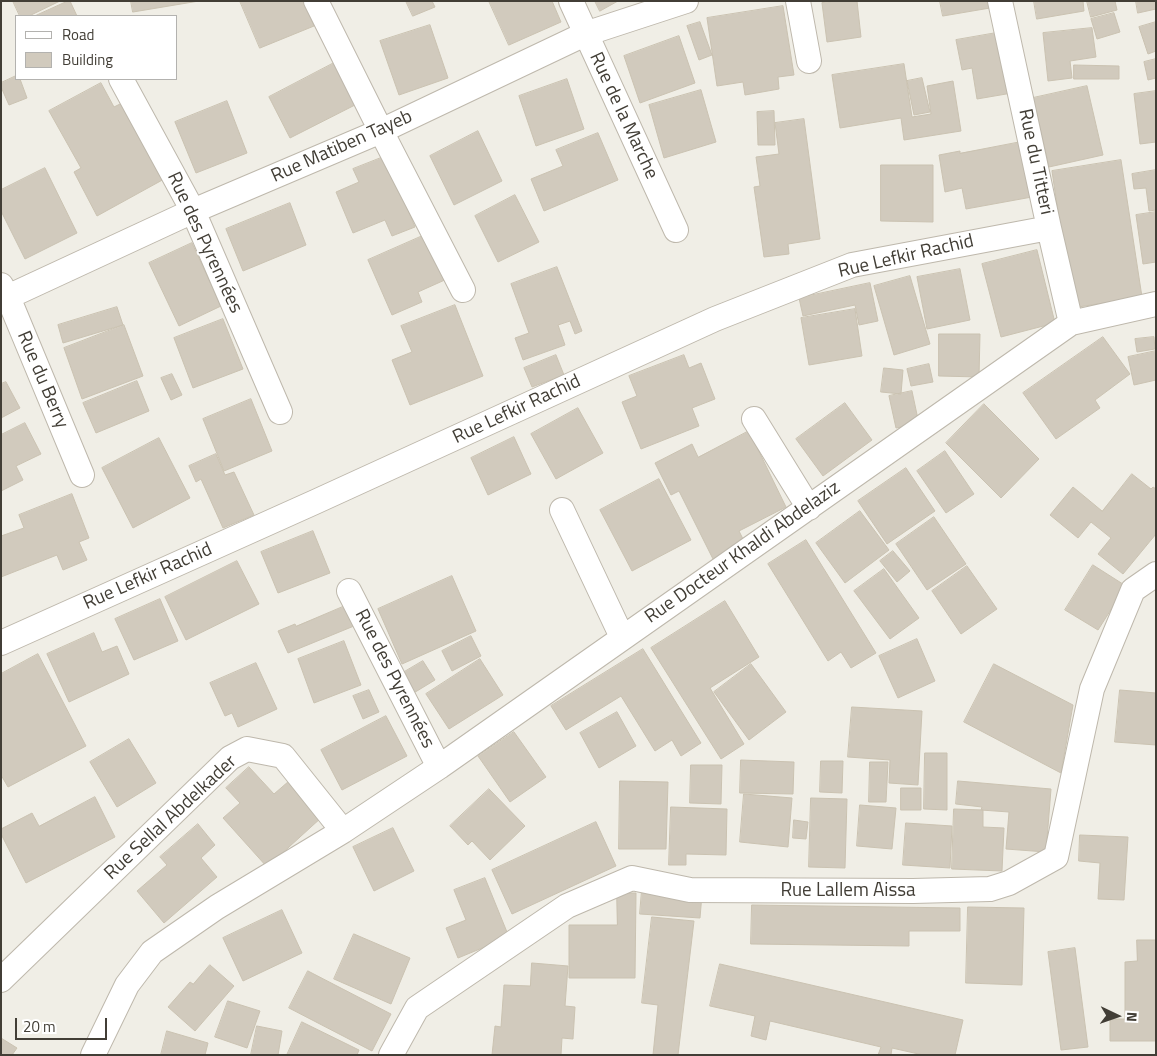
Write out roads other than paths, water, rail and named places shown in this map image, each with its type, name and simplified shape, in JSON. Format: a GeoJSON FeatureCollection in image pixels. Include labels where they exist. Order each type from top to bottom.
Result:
{"type":"FeatureCollection","features":[{"type":"Feature","properties":{"kind":"street"},"geometry":{"type":"LineString","coordinates":[[316,1],[463,290]]}},
{"type":"Feature","properties":{"kind":"street","name":"Rue de la Marche"},"geometry":{"type":"LineString","coordinates":[[571,1],[676,230]]}},
{"type":"Feature","properties":{"kind":"street","name":"Rue Matiben Tayeb"},"geometry":{"type":"LineString","coordinates":[[3,294],[381,131],[585,34],[686,1]]}},
{"type":"Feature","properties":{"kind":"street"},"geometry":{"type":"LineString","coordinates":[[798,1],[809,61]]}},
{"type":"Feature","properties":{"kind":"street","name":"Rue du Titteri"},"geometry":{"type":"LineString","coordinates":[[1000,1],[1048,228],[1071,323]]}},
{"type":"Feature","properties":{"kind":"street","name":"Rue des Pyrennées"},"geometry":{"type":"LineString","coordinates":[[121,80],[193,211],[280,412]]}},
{"type":"Feature","properties":{"kind":"street","name":"Rue Lefkir Rachid"},"geometry":{"type":"LineString","coordinates":[[1,643],[715,319],[852,266],[1048,228]]}},
{"type":"Feature","properties":{"kind":"street","name":"Rue du Berry"},"geometry":{"type":"LineString","coordinates":[[3,294],[82,475]]}},
{"type":"Feature","properties":{"kind":"street","name":"Rue Docteur Khaldi Abdelaziz"},"geometry":{"type":"LineString","coordinates":[[93,1055],[127,985],[152,952],[217,907],[343,831],[439,767],[1071,323],[1156,304]]}},
{"type":"Feature","properties":{"kind":"street"},"geometry":{"type":"LineString","coordinates":[[754,419],[809,508]]}},
{"type":"Feature","properties":{"kind":"street"},"geometry":{"type":"LineString","coordinates":[[562,510],[622,637]]}},
{"type":"Feature","properties":{"kind":"street","name":"Rue Lallem Aissa"},"geometry":{"type":"LineString","coordinates":[[391,1055],[417,1008],[567,906],[632,878],[690,890],[913,891],[990,889],[1009,883],[1056,857],[1092,689],[1134,590],[1156,574]]}},
{"type":"Feature","properties":{"kind":"street","name":"Rue des Pyrennées"},"geometry":{"type":"LineString","coordinates":[[350,591],[439,767]]}},
{"type":"Feature","properties":{"kind":"street","name":"Rue Sellal Abdelkader"},"geometry":{"type":"LineString","coordinates":[[1,980],[230,758],[247,750],[283,756],[343,831]]}}]}
